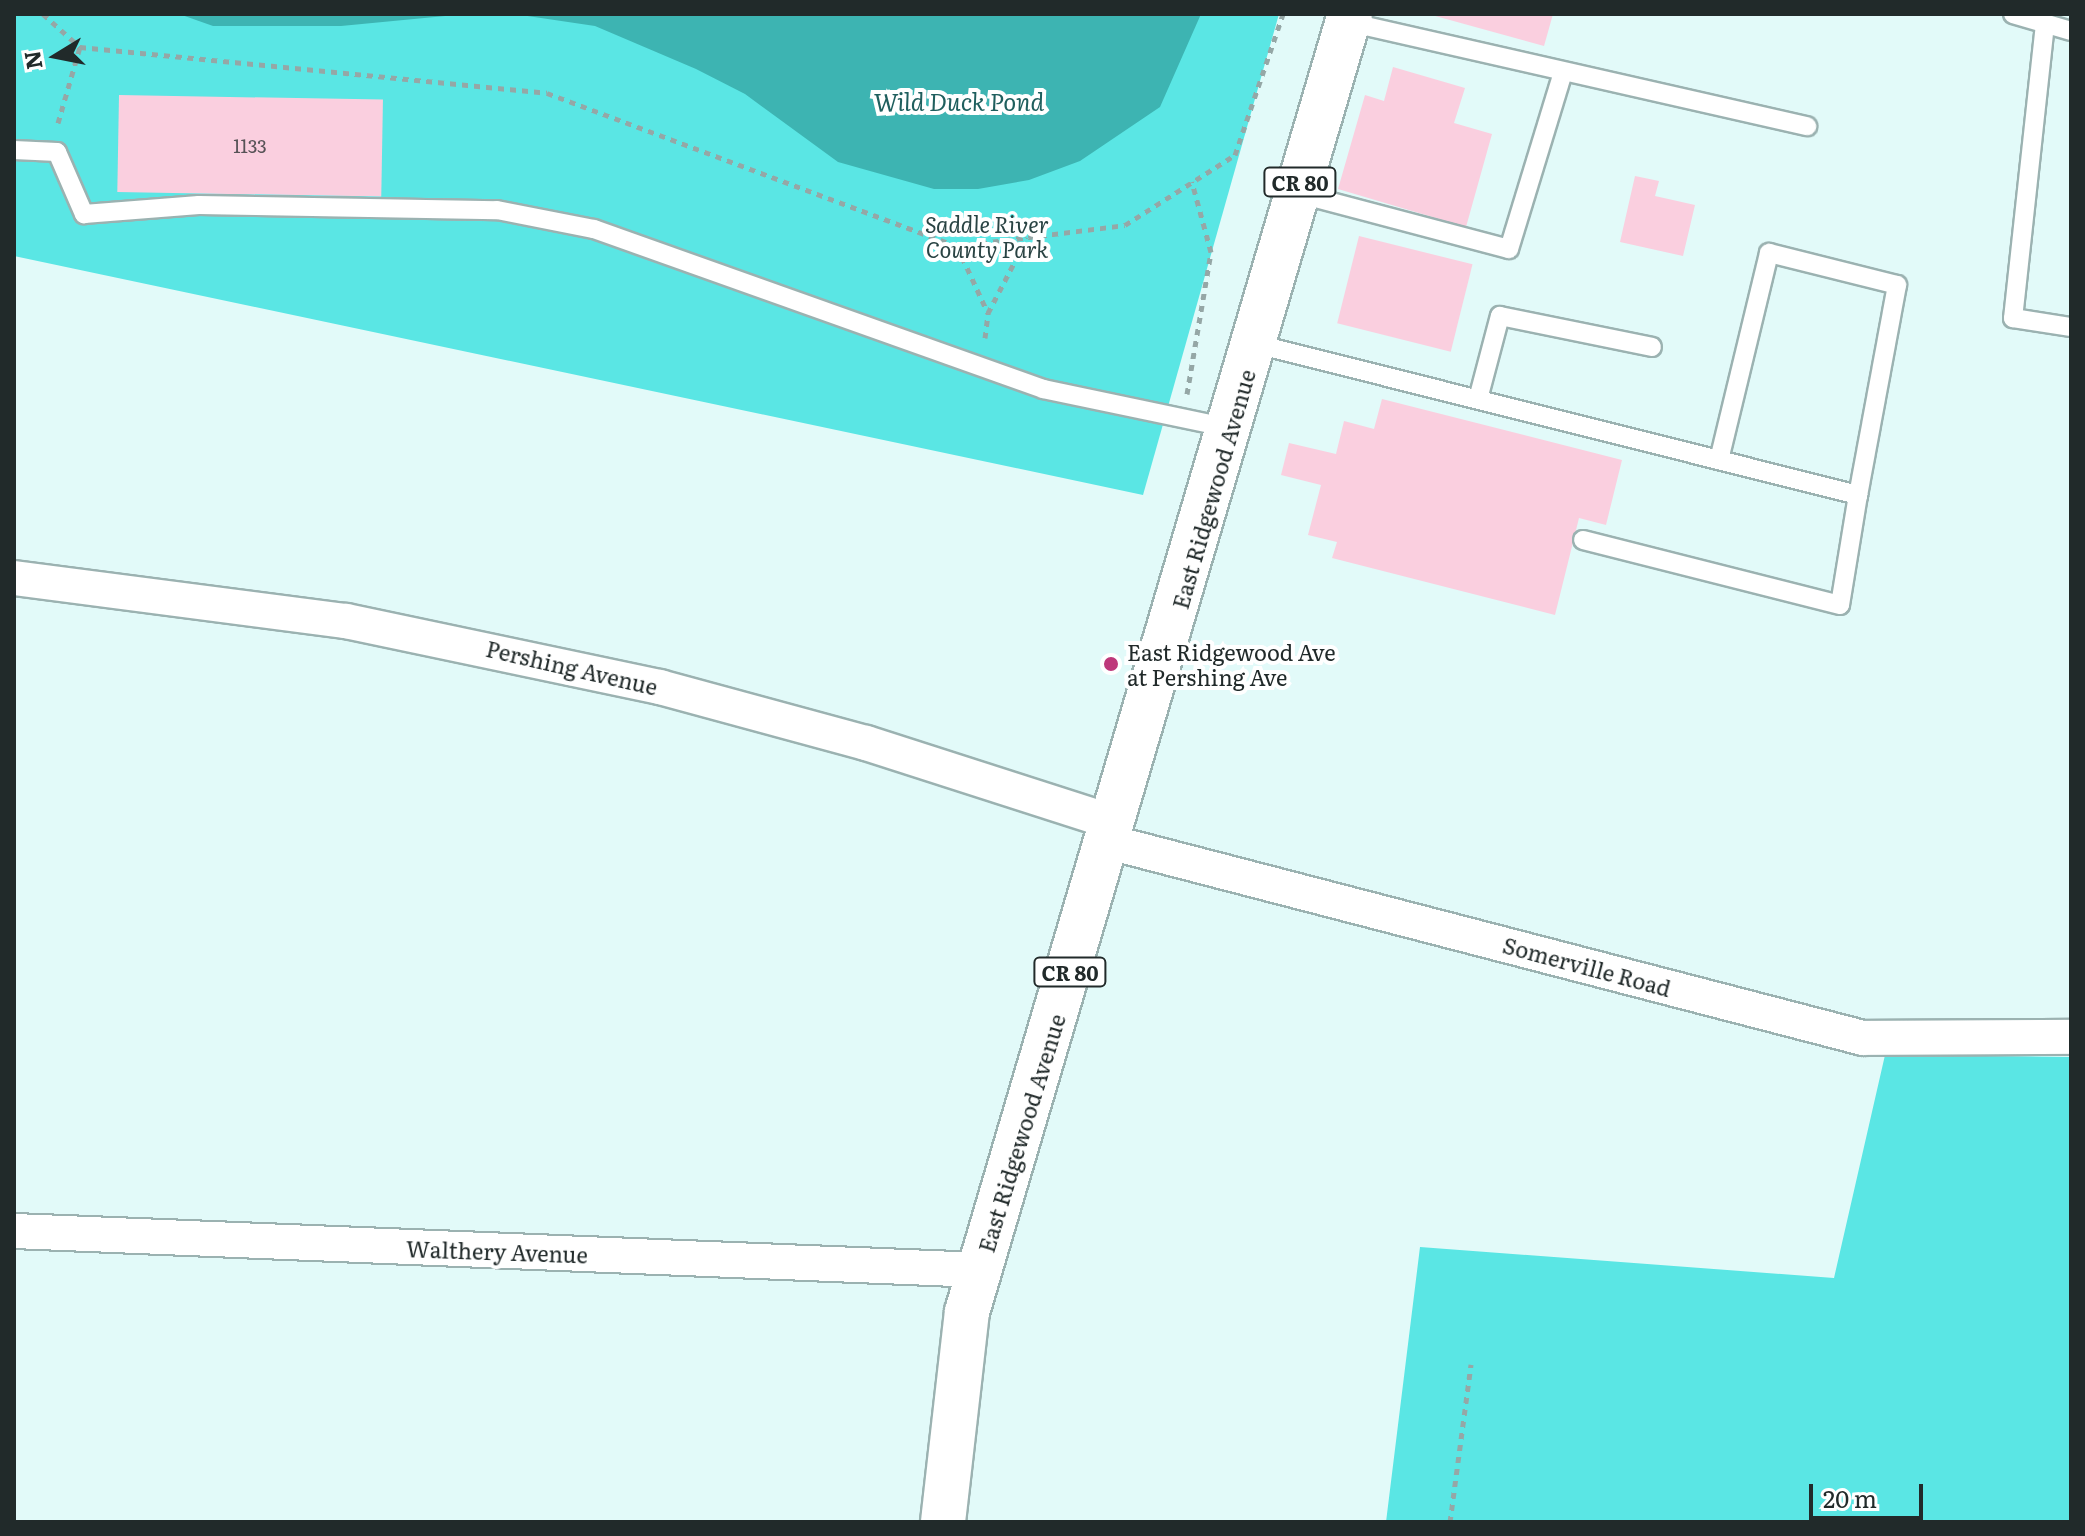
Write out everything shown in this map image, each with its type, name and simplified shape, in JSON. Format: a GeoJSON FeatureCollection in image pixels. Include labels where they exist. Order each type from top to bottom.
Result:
{"type":"FeatureCollection","features":[{"type":"Feature","properties":{"kind":"main road","name":"East Ridgewood Avenue"},"geometry":{"type":"LineString","coordinates":[[943,1522],[967,1312],[1231,429],[1349,18]]}},
{"type":"Feature","properties":{"kind":"street","name":"Pershing Avenue"},"geometry":{"type":"LineString","coordinates":[[14,578],[346,621],[645,683],[866,743],[1112,832]]}},
{"type":"Feature","properties":{"kind":"street","name":"Somerville Road"},"geometry":{"type":"LineString","coordinates":[[1112,832],[1863,1038],[2071,1037]]}},
{"type":"Feature","properties":{"kind":"street","name":"Walthery Avenue"},"geometry":{"type":"LineString","coordinates":[[14,1231],[980,1270]]}},
{"type":"Feature","properties":{"kind":"lane"},"geometry":{"type":"LineString","coordinates":[[2013,14],[2071,31]]}},
{"type":"Feature","properties":{"kind":"lane"},"geometry":{"type":"LineString","coordinates":[[1349,18],[1563,72],[1807,126]]}},
{"type":"Feature","properties":{"kind":"lane"},"geometry":{"type":"LineString","coordinates":[[2045,24],[2013,318],[2071,327]]}},
{"type":"Feature","properties":{"kind":"lane"},"geometry":{"type":"LineString","coordinates":[[1297,193],[1509,249],[1563,72]]}},
{"type":"Feature","properties":{"kind":"lane"},"geometry":{"type":"LineString","coordinates":[[14,150],[57,152],[84,214],[199,205],[497,210],[594,229],[1043,389],[1231,429]]}},
{"type":"Feature","properties":{"kind":"lane"},"geometry":{"type":"LineString","coordinates":[[1583,540],[1840,605],[1897,285],[1769,253],[1719,460]]}},
{"type":"Feature","properties":{"kind":"lane"},"geometry":{"type":"LineString","coordinates":[[1478,399],[1500,316],[1652,347]]}},
{"type":"Feature","properties":{"kind":"lane"},"geometry":{"type":"LineString","coordinates":[[1256,344],[1858,495]]}},
{"type":"Feature","properties":{"kind":"path"},"geometry":{"type":"LineString","coordinates":[[43,14],[80,47],[547,93],[957,246],[1125,225],[1235,155],[1283,14]]}},
{"type":"Feature","properties":{"kind":"path"},"geometry":{"type":"LineString","coordinates":[[57,152],[59,105],[80,47]]}},
{"type":"Feature","properties":{"kind":"path"},"geometry":{"type":"LineString","coordinates":[[1181,418],[1211,252],[1192,182]]}},
{"type":"Feature","properties":{"kind":"path"},"geometry":{"type":"LineString","coordinates":[[982,367],[988,313],[1027,237]]}},
{"type":"Feature","properties":{"kind":"path"},"geometry":{"type":"LineString","coordinates":[[957,246],[988,313]]}},
{"type":"Feature","properties":{"kind":"path"},"geometry":{"type":"LineString","coordinates":[[1450,1522],[1471,1364]]}},
{"type":"Feature","properties":{"kind":"green space","name":"Saddle River County Park"},"geometry":{"type":"Polygon","coordinates":[[[14,14],[1279,14],[1143,495],[14,256],[14,14]]]}},
{"type":"Feature","properties":{"kind":"green space"},"geometry":{"type":"Polygon","coordinates":[[[1885,1055],[2071,1057],[2071,1522],[1386,1522],[1420,1247],[1834,1278],[1885,1055]]]}},
{"type":"Feature","properties":{"kind":"water"},"geometry":{"type":"Polygon","coordinates":[[[179,14],[466,14],[341,26],[213,26],[179,14]]]}},
{"type":"Feature","properties":{"kind":"water","name":"Wild Duck Pond"},"geometry":{"type":"Polygon","coordinates":[[[514,14],[1201,14],[1160,107],[1080,161],[1029,180],[978,189],[934,189],[838,162],[745,94],[696,69],[595,26],[514,14]]]}},
{"type":"Feature","properties":{"kind":"building"},"geometry":{"type":"Polygon","coordinates":[[[1428,14],[1553,14],[1544,46],[1428,14]]]}},
{"type":"Feature","properties":{"kind":"building"},"geometry":{"type":"Polygon","coordinates":[[[1393,67],[1465,88],[1454,123],[1492,134],[1466,227],[1338,189],[1365,95],[1384,101],[1393,67]]]}},
{"type":"Feature","properties":{"kind":"building"},"geometry":{"type":"Polygon","coordinates":[[[119,95],[383,100],[381,197],[117,192],[119,95]]]}},
{"type":"Feature","properties":{"kind":"building"},"geometry":{"type":"Polygon","coordinates":[[[1635,176],[1659,181],[1655,196],[1695,205],[1683,256],[1620,242],[1635,176]]]}},
{"type":"Feature","properties":{"kind":"building"},"geometry":{"type":"Polygon","coordinates":[[[1359,236],[1473,264],[1451,352],[1337,323],[1359,236]]]}},
{"type":"Feature","properties":{"kind":"building"},"geometry":{"type":"Polygon","coordinates":[[[1382,399],[1622,460],[1606,525],[1579,518],[1555,615],[1332,558],[1337,542],[1308,535],[1321,485],[1281,475],[1289,443],[1336,454],[1344,421],[1374,429],[1382,399]]]}},
{"type":"Feature","properties":{"kind":"place","name":"East Ridgewood Ave at Pershing Ave"},"geometry":{"type":"Point","coordinates":[1111,664]}}]}
